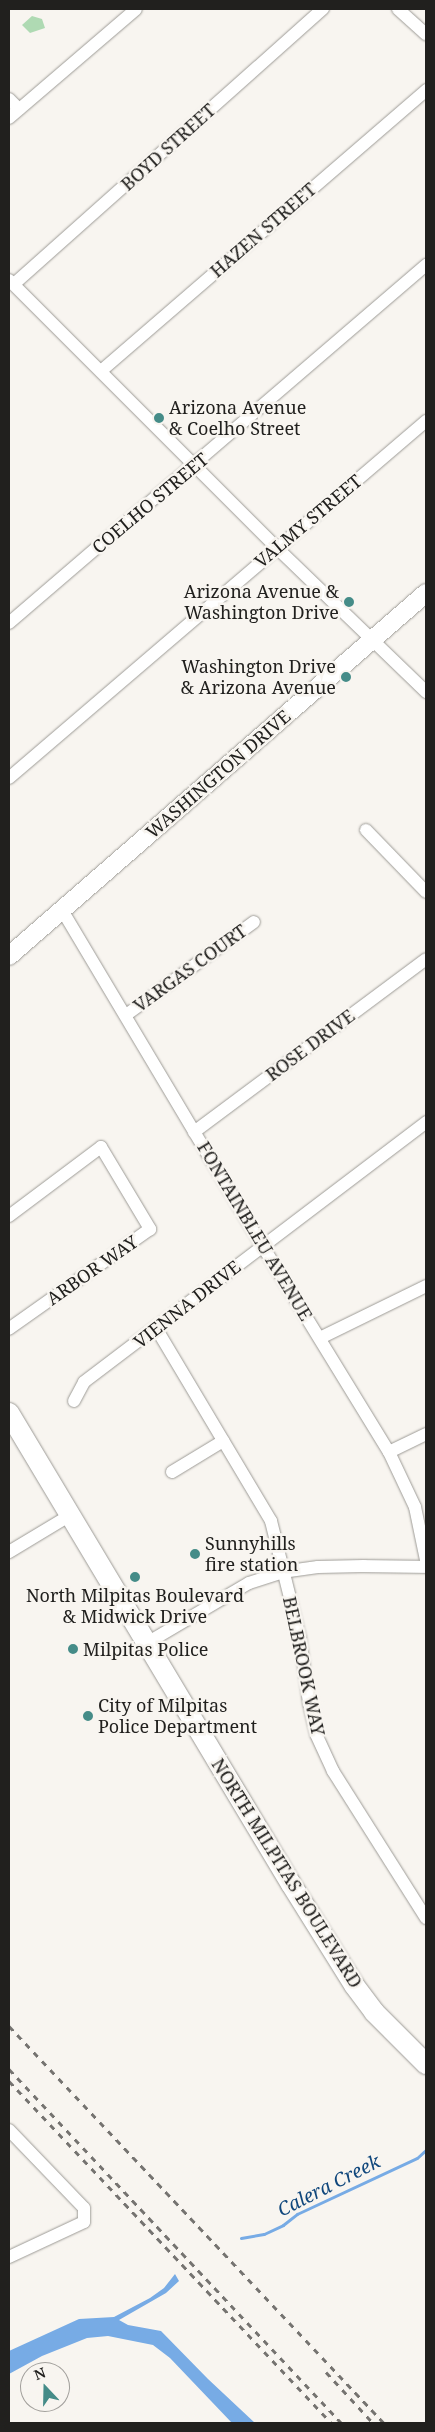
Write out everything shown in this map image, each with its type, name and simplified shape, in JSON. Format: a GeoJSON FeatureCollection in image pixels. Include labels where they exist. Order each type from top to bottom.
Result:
{"type":"FeatureCollection","features":[{"type":"Feature","properties":{"kind":"main road","name":"NORTH MILPITAS BOULEVARD"},"geometry":{"type":"LineString","coordinates":[[9,1413],[281,1868],[354,1985],[374,2012],[426,2064]]}},
{"type":"Feature","properties":{"kind":"street"},"geometry":{"type":"LineString","coordinates":[[9,118],[136,9]]}},
{"type":"Feature","properties":{"kind":"street","name":"BOYD STREET"},"geometry":{"type":"LineString","coordinates":[[11,282],[323,9]]}},
{"type":"Feature","properties":{"kind":"street"},"geometry":{"type":"LineString","coordinates":[[398,9],[426,34]]}},
{"type":"Feature","properties":{"kind":"street","name":"HAZEN STREET"},"geometry":{"type":"LineString","coordinates":[[101,371],[426,90]]}},
{"type":"Feature","properties":{"kind":"street"},"geometry":{"type":"LineString","coordinates":[[9,98],[19,109]]}},
{"type":"Feature","properties":{"kind":"street","name":"COELHO STREET"},"geometry":{"type":"LineString","coordinates":[[9,623],[426,266]]}},
{"type":"Feature","properties":{"kind":"street"},"geometry":{"type":"LineString","coordinates":[[11,282],[276,547],[426,692]]}},
{"type":"Feature","properties":{"kind":"street","name":"VALMY STREET"},"geometry":{"type":"LineString","coordinates":[[9,778],[276,547],[426,421]]}},
{"type":"Feature","properties":{"kind":"street","name":"WASHINGTON DRIVE"},"geometry":{"type":"LineString","coordinates":[[9,956],[426,593]]}},
{"type":"Feature","properties":{"kind":"street"},"geometry":{"type":"LineString","coordinates":[[366,830],[426,892]]}},
{"type":"Feature","properties":{"kind":"street","name":"FONTAINBLEU AVENUE"},"geometry":{"type":"LineString","coordinates":[[62,910],[262,1245],[389,1452],[415,1507],[426,1560]]}},
{"type":"Feature","properties":{"kind":"street","name":"VARGAS COURT"},"geometry":{"type":"LineString","coordinates":[[126,1015],[254,922]]}},
{"type":"Feature","properties":{"kind":"street","name":"ROSE DRIVE"},"geometry":{"type":"LineString","coordinates":[[194,1132],[426,959]]}},
{"type":"Feature","properties":{"kind":"street","name":"VIENNA DRIVE"},"geometry":{"type":"LineString","coordinates":[[74,1401],[84,1382],[426,1122]]}},
{"type":"Feature","properties":{"kind":"street","name":"ARBOR WAY"},"geometry":{"type":"LineString","coordinates":[[9,1216],[101,1147],[150,1229],[9,1329]]}},
{"type":"Feature","properties":{"kind":"street"},"geometry":{"type":"LineString","coordinates":[[320,1338],[426,1286]]}},
{"type":"Feature","properties":{"kind":"street","name":"BELBROOK WAY"},"geometry":{"type":"LineString","coordinates":[[156,1328],[271,1521],[282,1572],[300,1638],[309,1703],[316,1734],[333,1771],[426,1918]]}},
{"type":"Feature","properties":{"kind":"street"},"geometry":{"type":"LineString","coordinates":[[389,1452],[426,1434]]}},
{"type":"Feature","properties":{"kind":"street"},"geometry":{"type":"LineString","coordinates":[[172,1472],[223,1441]]}},
{"type":"Feature","properties":{"kind":"street"},"geometry":{"type":"LineString","coordinates":[[9,1552],[69,1516]]}},
{"type":"Feature","properties":{"kind":"street"},"geometry":{"type":"LineString","coordinates":[[147,1643],[249,1583],[282,1572],[318,1567],[426,1567]]}},
{"type":"Feature","properties":{"kind":"street"},"geometry":{"type":"LineString","coordinates":[[9,2130],[84,2208],[84,2222],[9,2257]]}},
{"type":"Feature","properties":{"kind":"green space"},"geometry":{"type":"Polygon","coordinates":[[[32,16],[42,19],[45,28],[30,33],[22,25],[32,16]]]}},
{"type":"Feature","properties":{"kind":"water"},"geometry":{"type":"Polygon","coordinates":[[[175,2274],[179,2281],[166,2293],[119,2320],[128,2325],[161,2331],[255,2423],[232,2423],[170,2358],[153,2345],[108,2336],[87,2338],[31,2362],[20,2362],[20,2368],[9,2374],[9,2351],[79,2319],[114,2317],[150,2298],[164,2288],[175,2274]]]}},
{"type":"Feature","properties":{"kind":"waterway","name":"Calera Creek"},"geometry":{"type":"LineString","coordinates":[[241,2238],[264,2234],[283,2225],[297,2214],[417,2158],[426,2150]]}},
{"type":"Feature","properties":{"kind":"railway"},"geometry":{"type":"LineString","coordinates":[[9,2026],[384,2423]]}},
{"type":"Feature","properties":{"kind":"railway"},"geometry":{"type":"LineString","coordinates":[[9,2069],[342,2423]]}},
{"type":"Feature","properties":{"kind":"railway"},"geometry":{"type":"LineString","coordinates":[[9,2081],[331,2423]]}},
{"type":"Feature","properties":{"kind":"railway"},"geometry":{"type":"LineString","coordinates":[[326,2372],[373,2423]]}},
{"type":"Feature","properties":{"kind":"place","name":"Arizona Avenue & Coelho Street"},"geometry":{"type":"Point","coordinates":[159,418]}},
{"type":"Feature","properties":{"kind":"place","name":"Arizona Avenue & Washington Drive"},"geometry":{"type":"Point","coordinates":[349,602]}},
{"type":"Feature","properties":{"kind":"place","name":"Washington Drive & Arizona Avenue"},"geometry":{"type":"Point","coordinates":[346,677]}},
{"type":"Feature","properties":{"kind":"place","name":"Sunnyhills fire station"},"geometry":{"type":"Point","coordinates":[195,1554]}},
{"type":"Feature","properties":{"kind":"place","name":"North Milpitas Boulevard & Midwick Drive"},"geometry":{"type":"Point","coordinates":[135,1577]}},
{"type":"Feature","properties":{"kind":"place","name":"Milpitas Police"},"geometry":{"type":"Point","coordinates":[73,1649]}},
{"type":"Feature","properties":{"kind":"place","name":"City of Milpitas Police Department"},"geometry":{"type":"Point","coordinates":[88,1716]}}]}
